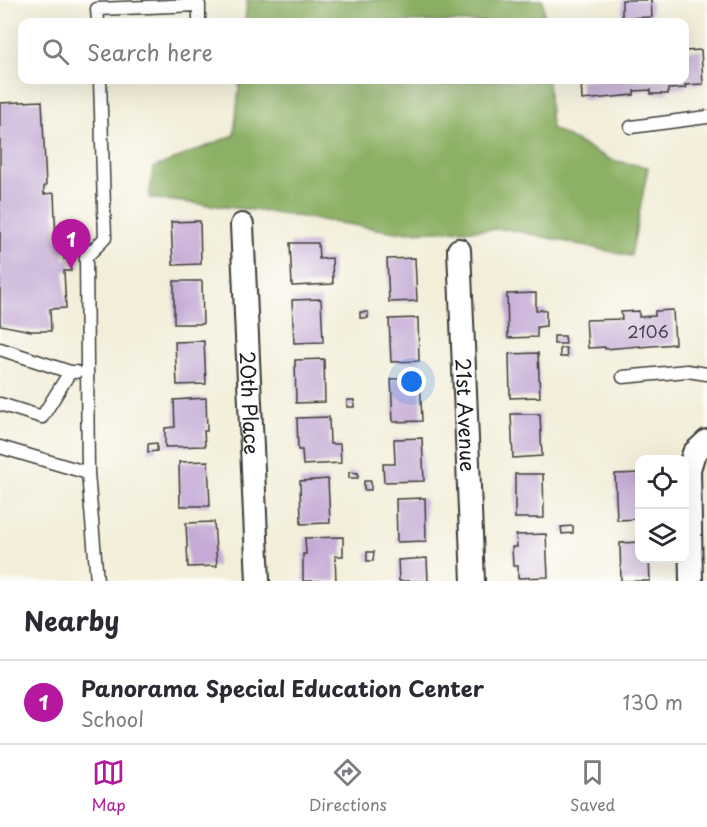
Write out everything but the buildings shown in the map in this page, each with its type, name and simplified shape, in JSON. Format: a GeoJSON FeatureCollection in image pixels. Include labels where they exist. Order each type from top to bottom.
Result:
{"type":"FeatureCollection","features":[{"type":"Feature","properties":{"kind":"street","name":"20th Place"},"geometry":{"type":"LineString","coordinates":[[242,225],[258,581]]}},
{"type":"Feature","properties":{"kind":"street","name":"21st Avenue"},"geometry":{"type":"LineString","coordinates":[[459,249],[473,581]]}},
{"type":"Feature","properties":{"kind":"street"},"geometry":{"type":"LineString","coordinates":[[691,581],[698,539],[688,470],[694,453],[707,441]]}},
{"type":"Feature","properties":{"kind":"lane"},"geometry":{"type":"LineString","coordinates":[[98,18],[97,9],[199,5],[200,18]]}},
{"type":"Feature","properties":{"kind":"lane"},"geometry":{"type":"LineString","coordinates":[[97,581],[88,473],[86,257],[105,238],[100,84]]}},
{"type":"Feature","properties":{"kind":"lane"},"geometry":{"type":"LineString","coordinates":[[631,127],[707,117]]}},
{"type":"Feature","properties":{"kind":"lane"},"geometry":{"type":"LineString","coordinates":[[0,349],[70,372],[87,371]]}},
{"type":"Feature","properties":{"kind":"lane"},"geometry":{"type":"LineString","coordinates":[[623,377],[687,371],[707,374]]}},
{"type":"Feature","properties":{"kind":"lane"},"geometry":{"type":"LineString","coordinates":[[0,404],[42,417],[70,372]]}},
{"type":"Feature","properties":{"kind":"lane"},"geometry":{"type":"LineString","coordinates":[[0,447],[88,473]]}},
{"type":"Feature","properties":{"kind":"green space"},"geometry":{"type":"Polygon","coordinates":[[[247,0],[543,0],[545,18],[245,18],[247,0]]]}},
{"type":"Feature","properties":{"kind":"green space"},"geometry":{"type":"Polygon","coordinates":[[[240,84],[548,84],[551,128],[611,160],[648,167],[631,256],[508,229],[397,232],[270,212],[149,198],[153,168],[234,135],[240,84]]]}},
{"type":"Feature","properties":{"kind":"place","name":"Panorama Special Education Center"},"geometry":{"type":"Point","coordinates":[71,269]}}]}
